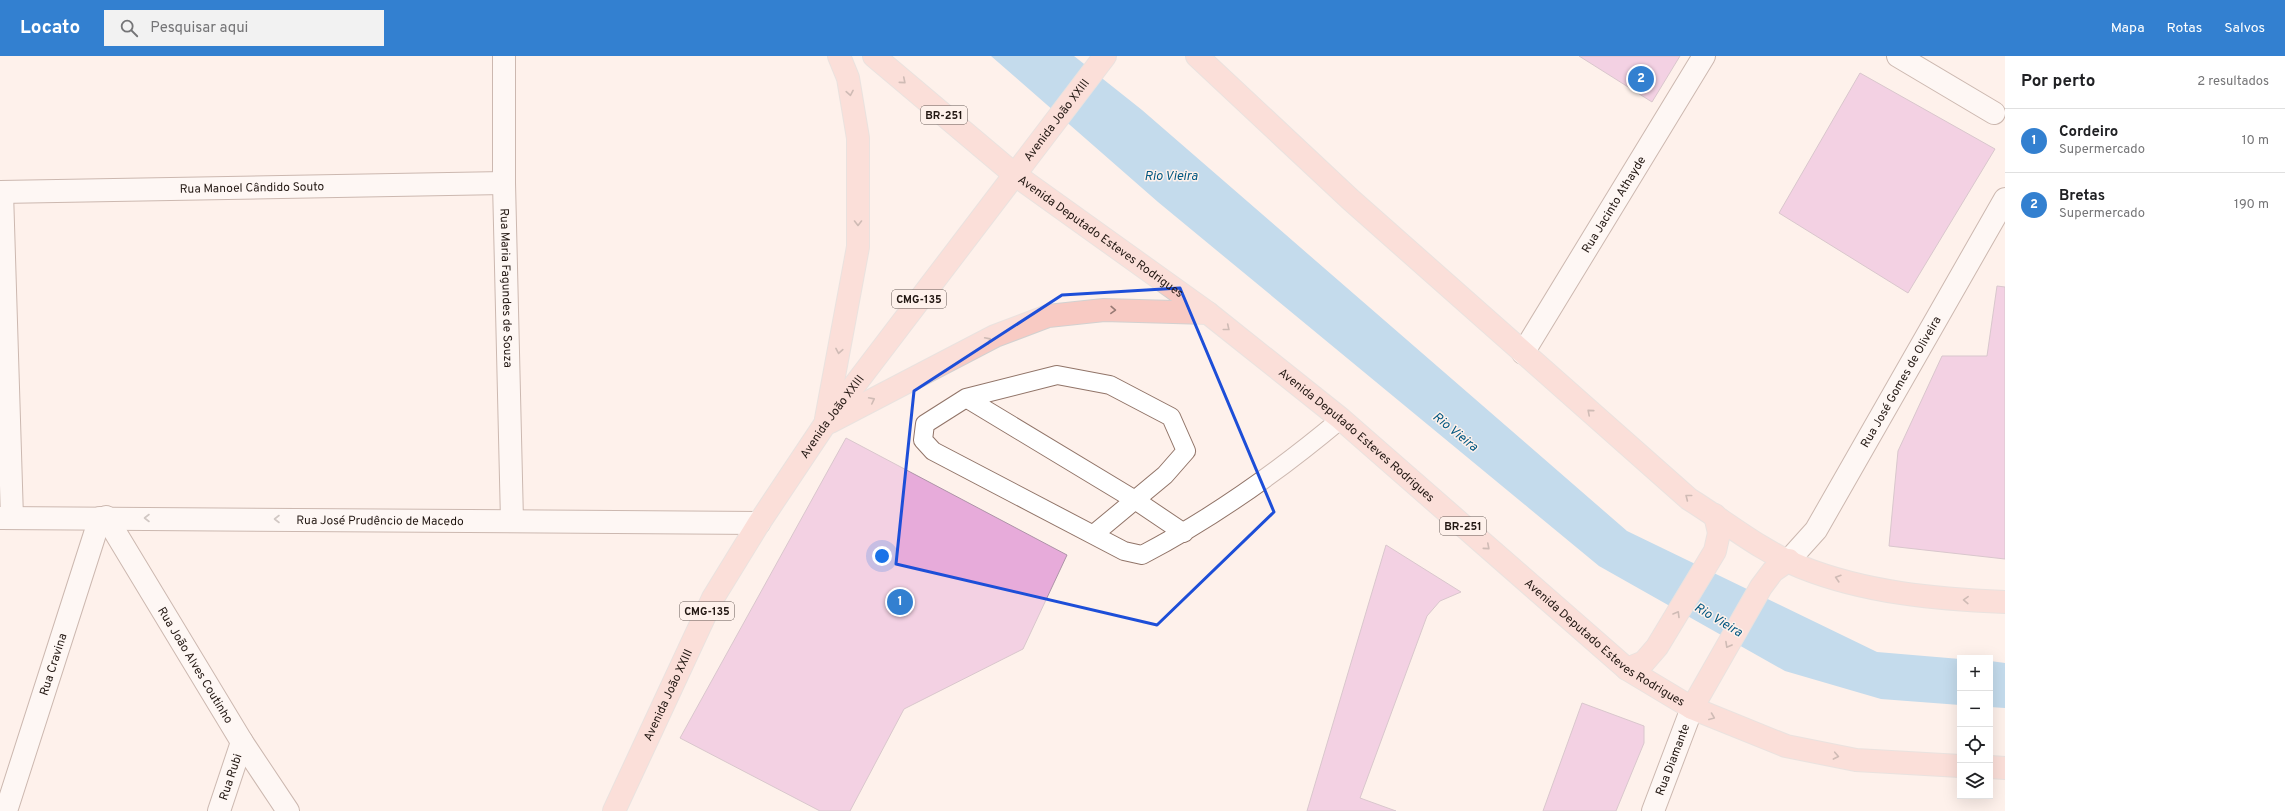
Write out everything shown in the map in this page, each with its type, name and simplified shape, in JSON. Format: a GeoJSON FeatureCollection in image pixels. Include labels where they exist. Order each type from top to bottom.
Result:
{"type":"FeatureCollection","features":[{"type":"Feature","properties":{"kind":"main road"},"geometry":{"type":"LineString","coordinates":[[825,424],[858,247],[858,138],[848,78],[839,56]]}},
{"type":"Feature","properties":{"kind":"main road","name":"Avenida Deputado Esteves Rodrigues"},"geometry":{"type":"LineString","coordinates":[[874,56],[1014,174],[1208,313],[1341,419],[1627,669],[1692,708],[1786,746],[1856,760],[1957,766]]}},
{"type":"Feature","properties":{"kind":"main road","name":"Avenida João XXIII"},"geometry":{"type":"LineString","coordinates":[[614,811],[713,598],[759,523],[825,424],[1105,56]]}},
{"type":"Feature","properties":{"kind":"main road"},"geometry":{"type":"LineString","coordinates":[[1197,56],[1351,200],[1690,499],[1740,532],[1802,567],[1874,588],[1937,599],[2005,602]]}},
{"type":"Feature","properties":{"kind":"main road"},"geometry":{"type":"LineString","coordinates":[[825,424],[995,336],[1048,316],[1104,310],[1208,313]]}},
{"type":"Feature","properties":{"kind":"main road"},"geometry":{"type":"LineString","coordinates":[[1627,669],[1644,662],[1657,648],[1715,551],[1719,532],[1716,515]]}},
{"type":"Feature","properties":{"kind":"main road"},"geometry":{"type":"LineString","coordinates":[[1692,708],[1761,587],[1773,571],[1788,560]]}},
{"type":"Feature","properties":{"kind":"main road"},"geometry":{"type":"LineString","coordinates":[[1993,767],[2005,768]]}},
{"type":"Feature","properties":{"kind":"street","name":"Rua Maria Fagundes de Souza"},"geometry":{"type":"LineString","coordinates":[[504,56],[504,183],[512,521]]}},
{"type":"Feature","properties":{"kind":"street","name":"Rua Jacinto Athayde"},"geometry":{"type":"LineString","coordinates":[[1523,353],[1704,56]]}},
{"type":"Feature","properties":{"kind":"street"},"geometry":{"type":"LineString","coordinates":[[1898,56],[1994,113]]}},
{"type":"Feature","properties":{"kind":"street","name":"Rua Manoel Cândido Souto"},"geometry":{"type":"LineString","coordinates":[[1,192],[504,183]]}},
{"type":"Feature","properties":{"kind":"street"},"geometry":{"type":"LineString","coordinates":[[1,192],[6,518]]}},
{"type":"Feature","properties":{"kind":"street","name":"Rua José Gomes de Oliveira"},"geometry":{"type":"LineString","coordinates":[[1788,560],[1816,530],[2005,199]]}},
{"type":"Feature","properties":{"kind":"street","name":"Rua José Prudêncio de Macedo"},"geometry":{"type":"LineString","coordinates":[[6,518],[759,523]]}},
{"type":"Feature","properties":{"kind":"street","name":"Rua João Alves Coutinho"},"geometry":{"type":"LineString","coordinates":[[103,518],[242,742],[288,811]]}},
{"type":"Feature","properties":{"kind":"street","name":"Rua Cravina"},"geometry":{"type":"LineString","coordinates":[[6,811],[103,518]]}},
{"type":"Feature","properties":{"kind":"street","name":"Rua Diamante"},"geometry":{"type":"LineString","coordinates":[[1653,811],[1692,708]]}},
{"type":"Feature","properties":{"kind":"street","name":"Rua Rubi"},"geometry":{"type":"LineString","coordinates":[[219,811],[242,742]]}},
{"type":"Feature","properties":{"kind":"lane"},"geometry":{"type":"LineString","coordinates":[[1094,534],[1165,475],[1186,451],[1171,417],[1110,385],[1057,375],[966,398],[925,424],[923,440],[933,451],[1124,551],[1142,555],[1184,533],[1294,459],[1341,419]]}},
{"type":"Feature","properties":{"kind":"lane"},"geometry":{"type":"LineString","coordinates":[[966,398],[1135,500],[1184,533]]}},
{"type":"Feature","properties":{"kind":"highlighted area"},"geometry":{"type":"Polygon","coordinates":[[[1180,288],[1274,512],[1157,625],[896,564],[914,391],[1062,295],[1180,288]]]}},
{"type":"Feature","properties":{"kind":"water","name":"Rio Vieira"},"geometry":{"type":"Polygon","coordinates":[[[991,56],[1074,56],[1142,110],[1627,531],[1877,652],[1957,659],[1957,705],[1881,699],[1785,671],[1599,566],[1158,202],[991,56]]]}},
{"type":"Feature","properties":{"kind":"water"},"geometry":{"type":"Polygon","coordinates":[[[1993,661],[2005,663],[2005,708],[1993,707],[1993,661]]]}},
{"type":"Feature","properties":{"kind":"building"},"geometry":{"type":"Polygon","coordinates":[[[1579,56],[1680,56],[1652,102],[1579,56]]]}},
{"type":"Feature","properties":{"kind":"building"},"geometry":{"type":"Polygon","coordinates":[[[1860,73],[1995,149],[1908,293],[1779,213],[1860,73]]]}},
{"type":"Feature","properties":{"kind":"building"},"geometry":{"type":"Polygon","coordinates":[[[1997,286],[2005,287],[2005,559],[1889,546],[1898,451],[1942,356],[1987,356],[1997,286]]]}},
{"type":"Feature","properties":{"kind":"building"},"geometry":{"type":"Polygon","coordinates":[[[846,438],[1067,555],[1023,649],[904,709],[850,811],[820,811],[680,738],[846,438]]]}},
{"type":"Feature","properties":{"kind":"building"},"geometry":{"type":"Polygon","coordinates":[[[1386,545],[1461,592],[1440,601],[1427,616],[1360,798],[1396,811],[1307,811],[1386,545]]]}},
{"type":"Feature","properties":{"kind":"building"},"geometry":{"type":"Polygon","coordinates":[[[1582,703],[1644,726],[1644,743],[1616,811],[1543,811],[1582,703]]]}},
{"type":"Feature","properties":{"kind":"place","name":"Bretas"},"geometry":{"type":"Point","coordinates":[1641,79]}},
{"type":"Feature","properties":{"kind":"place","name":"Cordeiro"},"geometry":{"type":"Point","coordinates":[900,602]}}]}
